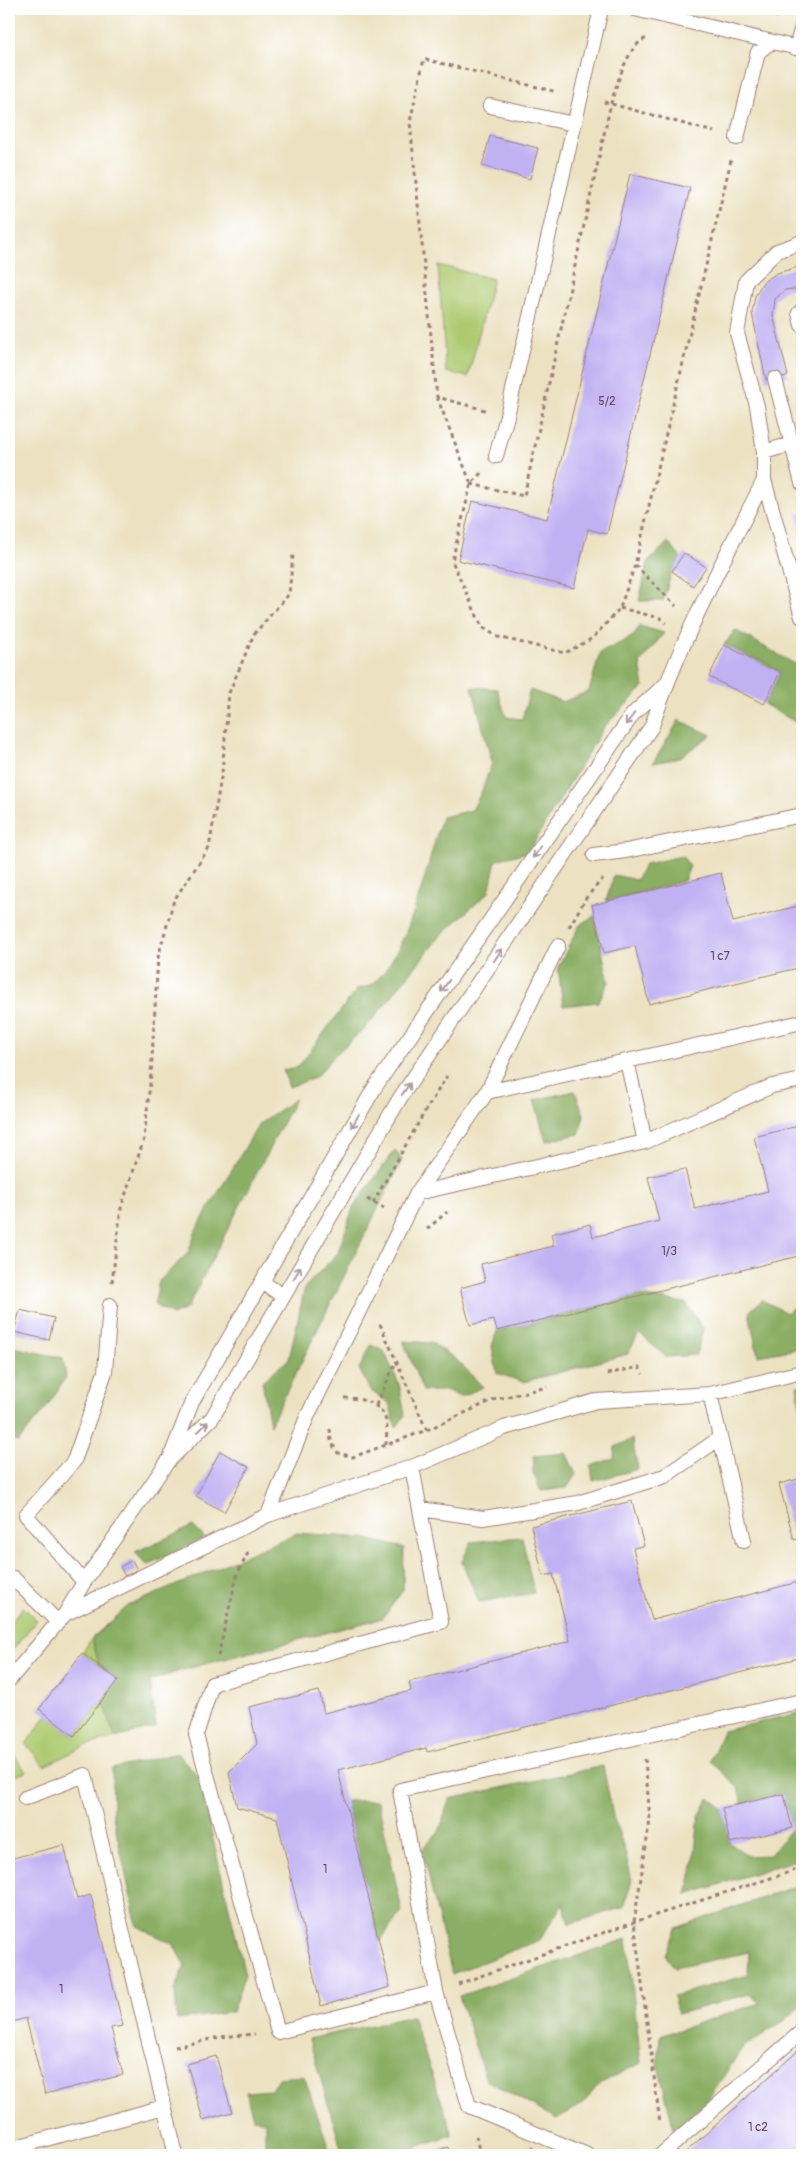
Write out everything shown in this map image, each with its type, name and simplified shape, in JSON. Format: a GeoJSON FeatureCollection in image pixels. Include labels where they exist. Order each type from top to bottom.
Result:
{"type":"FeatureCollection","features":[{"type":"Feature","properties":{"kind":"lane"},"geometry":{"type":"LineString","coordinates":[[496,456],[507,416],[601,9]]}},
{"type":"Feature","properties":{"kind":"lane"},"geometry":{"type":"LineString","coordinates":[[635,9],[799,49],[802,27]]}},
{"type":"Feature","properties":{"kind":"lane"},"geometry":{"type":"LineString","coordinates":[[737,138],[758,52],[771,42]]}},
{"type":"Feature","properties":{"kind":"lane"},"geometry":{"type":"LineString","coordinates":[[490,106],[574,124]]}},
{"type":"Feature","properties":{"kind":"lane"},"geometry":{"type":"LineString","coordinates":[[802,242],[777,251],[746,281],[737,333],[757,406],[764,452],[764,480],[802,617]]}},
{"type":"Feature","properties":{"kind":"lane"},"geometry":{"type":"LineString","coordinates":[[775,378],[797,442],[802,483]]}},
{"type":"Feature","properties":{"kind":"lane"},"geometry":{"type":"LineString","coordinates":[[764,452],[797,442]]}},
{"type":"Feature","properties":{"kind":"lane"},"geometry":{"type":"LineString","coordinates":[[9,1680],[61,1618],[168,1461],[212,1418],[400,1098],[652,726],[665,685],[764,480]]}},
{"type":"Feature","properties":{"kind":"lane"},"geometry":{"type":"LineString","coordinates":[[168,1461],[192,1402],[376,1087],[633,714],[665,685]]}},
{"type":"Feature","properties":{"kind":"lane"},"geometry":{"type":"LineString","coordinates":[[594,855],[626,851],[802,814]]}},
{"type":"Feature","properties":{"kind":"lane"},"geometry":{"type":"LineString","coordinates":[[268,1515],[307,1418],[417,1193],[487,1092],[558,946]]}},
{"type":"Feature","properties":{"kind":"lane"},"geometry":{"type":"LineString","coordinates":[[487,1092],[802,1022]]}},
{"type":"Feature","properties":{"kind":"lane"},"geometry":{"type":"LineString","coordinates":[[628,1061],[645,1142]]}},
{"type":"Feature","properties":{"kind":"lane"},"geometry":{"type":"LineString","coordinates":[[417,1193],[645,1142],[772,1086],[802,1080]]}},
{"type":"Feature","properties":{"kind":"lane"},"geometry":{"type":"LineString","coordinates":[[262,1282],[284,1296]]}},
{"type":"Feature","properties":{"kind":"lane"},"geometry":{"type":"LineString","coordinates":[[84,1582],[26,1515],[74,1461],[105,1372],[110,1305]]}},
{"type":"Feature","properties":{"kind":"lane"},"geometry":{"type":"LineString","coordinates":[[61,1618],[268,1515],[412,1468],[504,1428],[596,1401],[710,1394],[802,1372]]}},
{"type":"Feature","properties":{"kind":"lane"},"geometry":{"type":"LineString","coordinates":[[710,1394],[744,1541]]}},
{"type":"Feature","properties":{"kind":"lane"},"geometry":{"type":"LineString","coordinates":[[420,1509],[483,1518],[578,1503],[665,1476],[720,1438]]}},
{"type":"Feature","properties":{"kind":"lane"},"geometry":{"type":"LineString","coordinates":[[412,1468],[441,1622],[212,1684],[196,1735],[278,2032],[436,1992]]}},
{"type":"Feature","properties":{"kind":"lane"},"geometry":{"type":"LineString","coordinates":[[10,1578],[61,1618]]}},
{"type":"Feature","properties":{"kind":"lane"},"geometry":{"type":"LineString","coordinates":[[587,2155],[469,2106],[436,1992],[400,1790],[802,1701]]}},
{"type":"Feature","properties":{"kind":"lane"},"geometry":{"type":"LineString","coordinates":[[25,1798],[85,1775],[176,2155]]}},
{"type":"Feature","properties":{"kind":"lane"},"geometry":{"type":"LineString","coordinates":[[662,2154],[802,2031]]}},
{"type":"Feature","properties":{"kind":"lane"},"geometry":{"type":"LineString","coordinates":[[9,2149],[164,2107]]}},
{"type":"Feature","properties":{"kind":"path"},"geometry":{"type":"LineString","coordinates":[[471,484],[524,496],[611,104],[622,66],[642,40],[650,36]]}},
{"type":"Feature","properties":{"kind":"path"},"geometry":{"type":"LineString","coordinates":[[424,59],[611,104],[737,138],[636,565],[620,608],[593,638],[565,654],[498,637],[482,627],[452,562],[471,484],[438,397],[410,122],[424,59]]}},
{"type":"Feature","properties":{"kind":"path"},"geometry":{"type":"LineString","coordinates":[[438,397],[507,416]]}},
{"type":"Feature","properties":{"kind":"path"},"geometry":{"type":"LineString","coordinates":[[110,1305],[121,1208],[144,1139],[151,1074],[158,956],[174,900],[209,848],[222,772],[229,692],[254,634],[289,594],[293,555]]}},
{"type":"Feature","properties":{"kind":"path"},"geometry":{"type":"LineString","coordinates":[[636,565],[677,607]]}},
{"type":"Feature","properties":{"kind":"path"},"geometry":{"type":"LineString","coordinates":[[620,608],[660,618]]}},
{"type":"Feature","properties":{"kind":"path"},"geometry":{"type":"LineString","coordinates":[[558,946],[586,898],[626,851]]}},
{"type":"Feature","properties":{"kind":"path"},"geometry":{"type":"LineString","coordinates":[[347,1188],[404,1219]]}},
{"type":"Feature","properties":{"kind":"path"},"geometry":{"type":"LineString","coordinates":[[425,1232],[446,1213],[455,1209]]}},
{"type":"Feature","properties":{"kind":"path"},"geometry":{"type":"LineString","coordinates":[[367,1295],[438,1456]]}},
{"type":"Feature","properties":{"kind":"path"},"geometry":{"type":"LineString","coordinates":[[376,1405],[396,1361]]}},
{"type":"Feature","properties":{"kind":"path"},"geometry":{"type":"LineString","coordinates":[[600,1376],[639,1367],[654,1397]]}},
{"type":"Feature","properties":{"kind":"path"},"geometry":{"type":"LineString","coordinates":[[330,1426],[331,1442],[338,1453],[353,1457],[427,1430],[493,1400],[552,1386]]}},
{"type":"Feature","properties":{"kind":"path"},"geometry":{"type":"LineString","coordinates":[[345,1389],[341,1398],[358,1398],[376,1405],[386,1420],[386,1445]]}},
{"type":"Feature","properties":{"kind":"path"},"geometry":{"type":"LineString","coordinates":[[212,1684],[237,1575],[268,1515]]}},
{"type":"Feature","properties":{"kind":"path"},"geometry":{"type":"LineString","coordinates":[[644,1736],[650,1820],[634,1922],[662,2154]]}},
{"type":"Feature","properties":{"kind":"path"},"geometry":{"type":"LineString","coordinates":[[436,1992],[634,1922],[802,1868]]}},
{"type":"Feature","properties":{"kind":"path"},"geometry":{"type":"LineString","coordinates":[[151,2053],[220,2037],[278,2032]]}},
{"type":"Feature","properties":{"kind":"green space"},"geometry":{"type":"Polygon","coordinates":[[[438,265],[493,279],[468,377],[446,372],[438,265]]]}},
{"type":"Feature","properties":{"kind":"green space"},"geometry":{"type":"Polygon","coordinates":[[[668,542],[681,558],[672,571],[663,601],[639,601],[648,562],[668,542]]]}},
{"type":"Feature","properties":{"kind":"green space"},"geometry":{"type":"Polygon","coordinates":[[[640,626],[664,633],[640,663],[644,687],[604,727],[528,852],[496,860],[489,892],[441,935],[369,1024],[335,1055],[315,1078],[289,1087],[283,1070],[298,1067],[357,989],[372,985],[385,970],[397,951],[416,906],[442,817],[472,810],[481,793],[492,763],[472,687],[497,689],[506,717],[522,719],[530,690],[563,702],[589,691],[600,653],[632,637],[640,626]]]}},
{"type":"Feature","properties":{"kind":"green space"},"geometry":{"type":"Polygon","coordinates":[[[735,630],[802,668],[802,726],[764,704],[780,672],[724,645],[735,630]]]}},
{"type":"Feature","properties":{"kind":"green space"},"geometry":{"type":"Polygon","coordinates":[[[679,720],[711,735],[679,758],[653,763],[679,720]]]}},
{"type":"Feature","properties":{"kind":"green space"},"geometry":{"type":"Polygon","coordinates":[[[682,856],[690,866],[684,881],[606,901],[614,875],[636,880],[645,864],[682,856]]]}},
{"type":"Feature","properties":{"kind":"green space"},"geometry":{"type":"Polygon","coordinates":[[[594,916],[609,982],[598,1002],[563,1006],[558,967],[579,926],[594,916]]]}},
{"type":"Feature","properties":{"kind":"green space"},"geometry":{"type":"Polygon","coordinates":[[[575,1091],[584,1115],[579,1134],[546,1141],[534,1100],[575,1091]]]}},
{"type":"Feature","properties":{"kind":"green space"},"geometry":{"type":"Polygon","coordinates":[[[295,1099],[187,1308],[173,1315],[154,1305],[159,1281],[188,1253],[196,1230],[259,1124],[295,1099]]]}},
{"type":"Feature","properties":{"kind":"green space"},"geometry":{"type":"Polygon","coordinates":[[[395,1150],[402,1160],[270,1425],[262,1381],[289,1359],[305,1287],[338,1253],[353,1208],[395,1150]]]}},
{"type":"Feature","properties":{"kind":"green space"},"geometry":{"type":"Polygon","coordinates":[[[639,1296],[686,1303],[703,1329],[696,1355],[666,1357],[639,1333],[628,1354],[523,1382],[497,1373],[492,1346],[497,1331],[639,1296]]]}},
{"type":"Feature","properties":{"kind":"green space"},"geometry":{"type":"Polygon","coordinates":[[[802,1298],[802,1348],[758,1356],[749,1312],[762,1300],[787,1313],[802,1298]]]}},
{"type":"Feature","properties":{"kind":"green space"},"geometry":{"type":"Polygon","coordinates":[[[403,1341],[432,1343],[457,1360],[483,1387],[460,1397],[448,1391],[423,1391],[403,1341]]]}},
{"type":"Feature","properties":{"kind":"green space"},"geometry":{"type":"Polygon","coordinates":[[[371,1345],[384,1351],[399,1384],[405,1415],[396,1428],[389,1403],[371,1391],[359,1369],[371,1345]]]}},
{"type":"Feature","properties":{"kind":"green space"},"geometry":{"type":"Polygon","coordinates":[[[9,1346],[63,1358],[66,1377],[46,1408],[18,1442],[9,1439],[9,1346]]]}},
{"type":"Feature","properties":{"kind":"green space"},"geometry":{"type":"Polygon","coordinates":[[[802,1385],[802,1421],[797,1386],[802,1385]]]}},
{"type":"Feature","properties":{"kind":"green space"},"geometry":{"type":"Polygon","coordinates":[[[632,1439],[638,1469],[593,1481],[591,1466],[614,1458],[615,1447],[632,1439]]]}},
{"type":"Feature","properties":{"kind":"green space"},"geometry":{"type":"Polygon","coordinates":[[[566,1453],[576,1474],[567,1488],[541,1491],[533,1473],[534,1456],[566,1453]]]}},
{"type":"Feature","properties":{"kind":"green space"},"geometry":{"type":"Polygon","coordinates":[[[193,1526],[205,1538],[147,1565],[135,1552],[193,1526]]]}},
{"type":"Feature","properties":{"kind":"green space"},"geometry":{"type":"Polygon","coordinates":[[[297,1533],[364,1538],[404,1548],[403,1590],[383,1618],[186,1669],[150,1681],[156,1727],[115,1738],[103,1699],[118,1680],[99,1665],[92,1639],[128,1606],[297,1533]]]}},
{"type":"Feature","properties":{"kind":"green space"},"geometry":{"type":"Polygon","coordinates":[[[522,1537],[534,1593],[479,1602],[462,1562],[471,1542],[522,1537]]]}},
{"type":"Feature","properties":{"kind":"green space"},"geometry":{"type":"Polygon","coordinates":[[[23,1607],[37,1620],[9,1654],[9,1625],[23,1607]]]}},
{"type":"Feature","properties":{"kind":"green space"},"geometry":{"type":"Polygon","coordinates":[[[110,1622],[136,1732],[87,1745],[44,1766],[26,1744],[47,1715],[74,1736],[118,1680],[82,1653],[92,1638],[110,1622]]]}},
{"type":"Feature","properties":{"kind":"green space"},"geometry":{"type":"Polygon","coordinates":[[[802,1712],[802,1858],[687,1895],[694,1861],[699,1816],[709,1798],[722,1808],[730,1843],[748,1856],[770,1855],[792,1828],[784,1794],[742,1803],[738,1787],[710,1761],[723,1731],[802,1712]]]}},
{"type":"Feature","properties":{"kind":"green space"},"geometry":{"type":"Polygon","coordinates":[[[9,1747],[26,1772],[9,1778],[9,1747]]]}},
{"type":"Feature","properties":{"kind":"green space"},"geometry":{"type":"Polygon","coordinates":[[[177,1753],[198,1776],[245,1975],[232,2012],[177,2020],[175,1990],[185,1966],[173,1944],[137,1926],[113,1816],[112,1769],[177,1753]]]}},
{"type":"Feature","properties":{"kind":"green space"},"geometry":{"type":"Polygon","coordinates":[[[603,1766],[613,1816],[632,1880],[624,1907],[569,1924],[563,1903],[540,1940],[452,1974],[422,1849],[440,1830],[449,1799],[603,1766]]]}},
{"type":"Feature","properties":{"kind":"green space"},"geometry":{"type":"Polygon","coordinates":[[[346,1801],[378,1801],[402,1911],[379,1943],[346,1801]]]}},
{"type":"Feature","properties":{"kind":"green space"},"geometry":{"type":"Polygon","coordinates":[[[802,1884],[802,2005],[784,2021],[743,2047],[707,2101],[674,2129],[658,2066],[660,2036],[760,2003],[749,1994],[678,2014],[673,1996],[748,1975],[749,1952],[675,1968],[666,1956],[676,1928],[802,1884]]]}},
{"type":"Feature","properties":{"kind":"green space"},"geometry":{"type":"Polygon","coordinates":[[[627,1939],[641,2063],[599,2084],[583,2104],[556,2119],[486,2080],[459,1996],[627,1939]]]}},
{"type":"Feature","properties":{"kind":"green space"},"geometry":{"type":"Polygon","coordinates":[[[412,2016],[453,2135],[390,2155],[343,2155],[309,2039],[412,2016]]]}},
{"type":"Feature","properties":{"kind":"green space"},"geometry":{"type":"Polygon","coordinates":[[[304,2076],[331,2155],[265,2155],[265,2122],[253,2118],[246,2092],[271,2090],[278,2078],[304,2076]]]}},
{"type":"Feature","properties":{"kind":"building"},"geometry":{"type":"Polygon","coordinates":[[[490,136],[538,148],[530,179],[482,166],[490,136]]]}},
{"type":"Feature","properties":{"kind":"building"},"geometry":{"type":"Polygon","coordinates":[[[630,174],[690,188],[607,534],[588,529],[574,588],[458,560],[472,501],[547,519],[630,174]]]}},
{"type":"Feature","properties":{"kind":"building"},"geometry":{"type":"Polygon","coordinates":[[[798,267],[802,268],[802,288],[785,290],[775,299],[773,315],[788,376],[766,380],[752,313],[755,296],[763,282],[777,273],[798,267]]]}},
{"type":"Feature","properties":{"kind":"building"},"geometry":{"type":"Polygon","coordinates":[[[802,513],[802,532],[797,514],[802,513]]]}},
{"type":"Feature","properties":{"kind":"building"},"geometry":{"type":"Polygon","coordinates":[[[684,553],[706,567],[693,586],[672,571],[684,553]]]}},
{"type":"Feature","properties":{"kind":"building"},"geometry":{"type":"Polygon","coordinates":[[[724,645],[780,672],[764,704],[709,677],[724,645]]]}},
{"type":"Feature","properties":{"kind":"building"},"geometry":{"type":"Polygon","coordinates":[[[721,873],[733,922],[802,905],[802,967],[649,1004],[635,946],[604,953],[592,905],[721,873]]]}},
{"type":"Feature","properties":{"kind":"building"},"geometry":{"type":"Polygon","coordinates":[[[802,1125],[802,1255],[497,1331],[494,1320],[470,1325],[460,1288],[485,1281],[481,1264],[554,1246],[551,1234],[590,1224],[593,1237],[659,1221],[648,1177],[685,1169],[695,1209],[768,1191],[754,1137],[802,1125]]]}},
{"type":"Feature","properties":{"kind":"building"},"geometry":{"type":"Polygon","coordinates":[[[20,1310],[54,1318],[49,1340],[14,1332],[20,1310]]]}},
{"type":"Feature","properties":{"kind":"building"},"geometry":{"type":"Polygon","coordinates":[[[220,1451],[249,1467],[224,1512],[196,1496],[220,1451]]]}},
{"type":"Feature","properties":{"kind":"building"},"geometry":{"type":"Polygon","coordinates":[[[802,1478],[802,1538],[794,1540],[779,1484],[802,1478]]]}},
{"type":"Feature","properties":{"kind":"building"},"geometry":{"type":"Polygon","coordinates":[[[632,1501],[644,1546],[633,1548],[652,1620],[802,1581],[802,1657],[427,1752],[426,1748],[338,1770],[390,1987],[321,2006],[277,1818],[237,1807],[229,1772],[257,1744],[249,1707],[319,1691],[324,1713],[411,1691],[409,1682],[570,1641],[553,1574],[543,1576],[531,1526],[632,1501]]]}},
{"type":"Feature","properties":{"kind":"building"},"geometry":{"type":"Polygon","coordinates":[[[132,1560],[137,1570],[125,1576],[120,1567],[132,1560]]]}},
{"type":"Feature","properties":{"kind":"building"},"geometry":{"type":"Polygon","coordinates":[[[82,1653],[118,1680],[74,1736],[39,1709],[82,1653]]]}},
{"type":"Feature","properties":{"kind":"building"},"geometry":{"type":"Polygon","coordinates":[[[784,1794],[792,1828],[730,1843],[722,1808],[784,1794]]]}},
{"type":"Feature","properties":{"kind":"building"},"geometry":{"type":"Polygon","coordinates":[[[64,1845],[77,1899],[91,1895],[123,2026],[111,2028],[123,2075],[45,2094],[26,2018],[9,2023],[9,1960],[11,1960],[9,1952],[9,1859],[64,1845]]]}},
{"type":"Feature","properties":{"kind":"building"},"geometry":{"type":"Polygon","coordinates":[[[802,2047],[802,2155],[682,2155],[745,2099],[802,2047]]]}},
{"type":"Feature","properties":{"kind":"building"},"geometry":{"type":"Polygon","coordinates":[[[216,2056],[232,2112],[203,2120],[187,2064],[216,2056]]]}},
{"type":"Feature","properties":{"kind":"building"},"geometry":{"type":"Polygon","coordinates":[[[448,2147],[450,2155],[421,2155],[448,2147]]]}},
{"type":"Feature","properties":{"kind":"building"},"geometry":{"type":"Polygon","coordinates":[[[533,2147],[535,2155],[509,2155],[508,2153],[533,2147]]]}}]}
